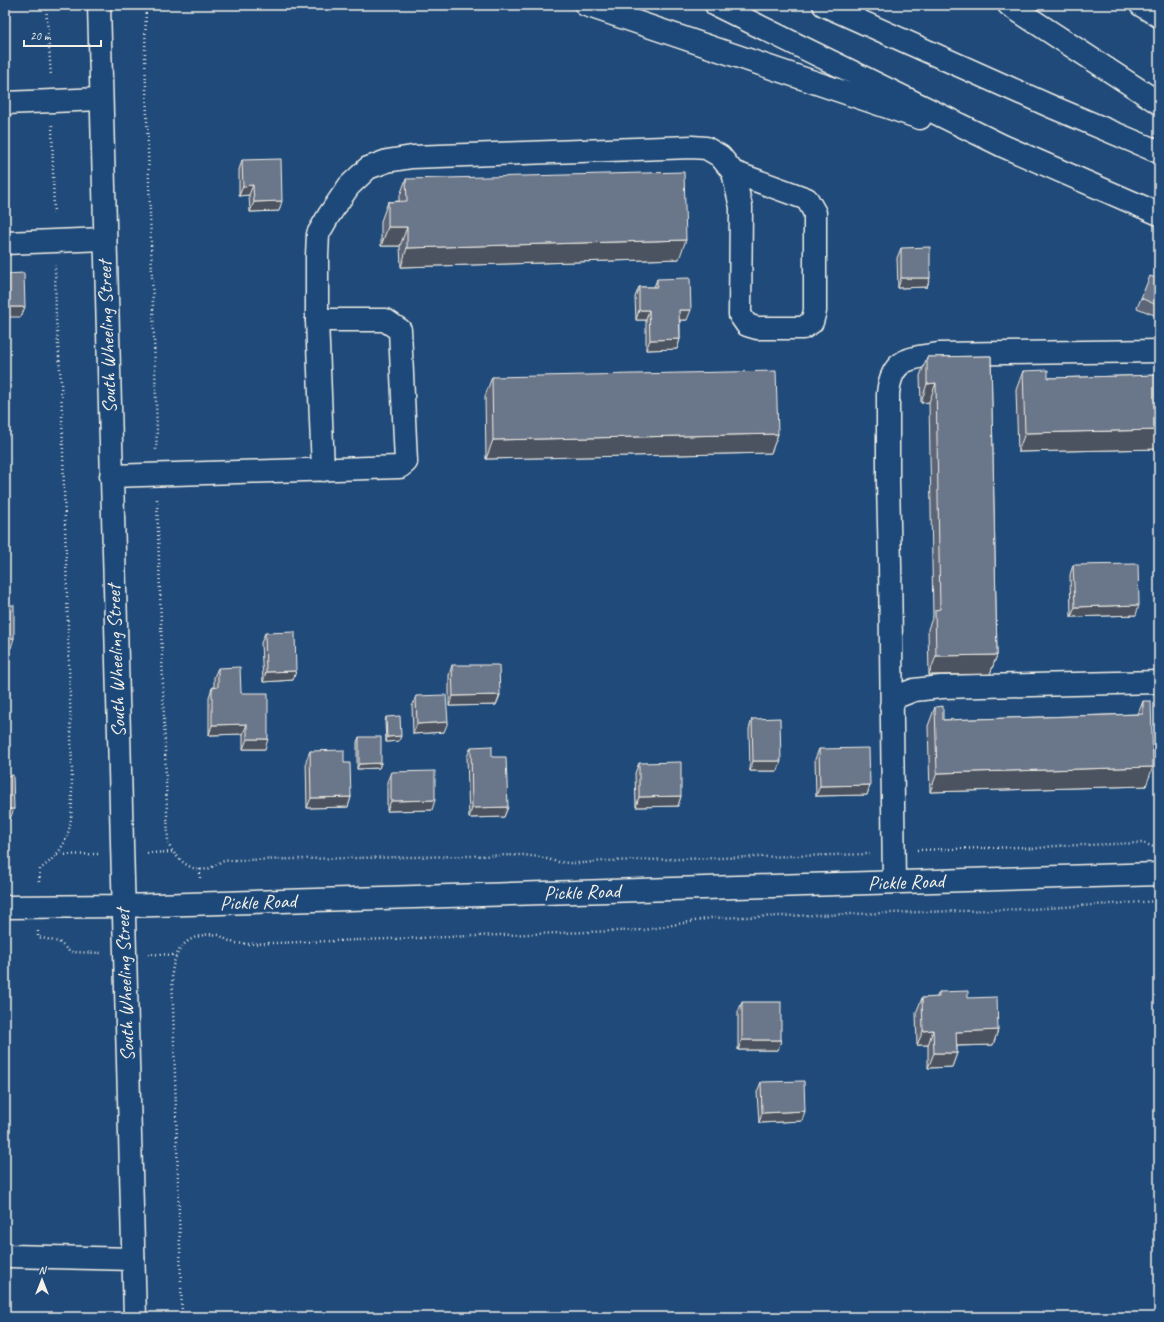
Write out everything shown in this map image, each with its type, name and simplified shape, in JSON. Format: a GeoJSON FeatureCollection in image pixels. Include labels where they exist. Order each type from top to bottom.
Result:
{"type":"FeatureCollection","features":[{"type":"Feature","properties":{"kind":"main road","name":"South Wheeling Street"},"geometry":{"type":"LineString","coordinates":[[98,5],[135,1317]]}},
{"type":"Feature","properties":{"kind":"main road"},"geometry":{"type":"LineString","coordinates":[[586,5],[1003,146]]}},
{"type":"Feature","properties":{"kind":"main road"},"geometry":{"type":"LineString","coordinates":[[716,5],[1003,146],[1159,214]]}},
{"type":"Feature","properties":{"kind":"main road"},"geometry":{"type":"LineString","coordinates":[[824,5],[1050,106],[1159,152]]}},
{"type":"Feature","properties":{"kind":"main road"},"geometry":{"type":"LineString","coordinates":[[1009,5],[1159,102]]}},
{"type":"Feature","properties":{"kind":"main road"},"geometry":{"type":"LineString","coordinates":[[1141,5],[1159,16]]}},
{"type":"Feature","properties":{"kind":"main road"},"geometry":{"type":"LineString","coordinates":[[5,103],[101,99]]}},
{"type":"Feature","properties":{"kind":"main road"},"geometry":{"type":"LineString","coordinates":[[323,470],[318,320],[318,234],[349,186],[368,168],[387,161],[412,157],[692,147],[706,148],[720,156],[733,172],[741,207],[740,315],[747,324],[757,328],[803,328],[812,322],[815,311],[815,213],[807,199],[733,172]]}},
{"type":"Feature","properties":{"kind":"main road"},"geometry":{"type":"LineString","coordinates":[[5,242],[105,239]]}},
{"type":"Feature","properties":{"kind":"main road"},"geometry":{"type":"LineString","coordinates":[[111,476],[400,467],[406,462],[400,330],[385,320],[318,320]]}},
{"type":"Feature","properties":{"kind":"main road"},"geometry":{"type":"LineString","coordinates":[[894,882],[887,409],[889,382],[895,369],[899,364],[919,356],[939,354],[1159,351]]}},
{"type":"Feature","properties":{"kind":"main road"},"geometry":{"type":"LineString","coordinates":[[892,706],[896,697],[914,690],[941,687],[1159,682]]}},
{"type":"Feature","properties":{"kind":"main road","name":"Pickle Road"},"geometry":{"type":"LineString","coordinates":[[5,907],[123,906],[1159,874]]}},
{"type":"Feature","properties":{"kind":"main road"},"geometry":{"type":"LineString","coordinates":[[5,1254],[10,1256],[133,1260]]}},
{"type":"Feature","properties":{"kind":"path"},"geometry":{"type":"LineString","coordinates":[[46,5],[52,82]]}},
{"type":"Feature","properties":{"kind":"path"},"geometry":{"type":"LineString","coordinates":[[146,5],[145,56],[157,423],[156,456]]}},
{"type":"Feature","properties":{"kind":"path"},"geometry":{"type":"LineString","coordinates":[[52,121],[54,223]]}},
{"type":"Feature","properties":{"kind":"path"},"geometry":{"type":"LineString","coordinates":[[55,261],[56,319],[61,382],[72,770],[71,816],[68,836],[63,847],[40,869],[38,937],[59,942],[70,952],[176,955]]}},
{"type":"Feature","properties":{"kind":"path"},"geometry":{"type":"LineString","coordinates":[[157,494],[168,844],[172,852],[190,866],[200,870],[208,870],[222,861],[250,860],[523,855],[540,857],[558,862],[583,863],[604,860],[866,855],[874,853]]}},
{"type":"Feature","properties":{"kind":"path"},"geometry":{"type":"LineString","coordinates":[[914,850],[1020,847],[1032,849],[1054,846],[1143,843],[1154,847],[1159,847]]}},
{"type":"Feature","properties":{"kind":"path"},"geometry":{"type":"LineString","coordinates":[[182,1317],[172,973],[176,955],[186,942],[192,938],[206,935],[219,936],[230,941],[246,944],[645,930],[711,918],[1030,909],[1159,902]]}},
{"type":"Feature","properties":{"kind":"building"},"geometry":{"type":"Polygon","coordinates":[[[6,106],[8,218],[5,218],[6,106]]]}},
{"type":"Feature","properties":{"kind":"building"},"geometry":{"type":"Polygon","coordinates":[[[281,159],[282,201],[254,202],[253,185],[243,186],[242,160],[281,159]]]}},
{"type":"Feature","properties":{"kind":"building"},"geometry":{"type":"Polygon","coordinates":[[[684,172],[686,240],[407,248],[407,227],[388,227],[388,202],[407,201],[406,179],[684,172]]]}},
{"type":"Feature","properties":{"kind":"building"},"geometry":{"type":"Polygon","coordinates":[[[930,247],[930,278],[901,278],[901,248],[930,247]]]}},
{"type":"Feature","properties":{"kind":"building"},"geometry":{"type":"Polygon","coordinates":[[[24,273],[25,307],[5,307],[5,274],[24,273]]]}},
{"type":"Feature","properties":{"kind":"building"},"geometry":{"type":"Polygon","coordinates":[[[1150,276],[1159,279],[1159,306],[1141,298],[1150,276]]]}},
{"type":"Feature","properties":{"kind":"building"},"geometry":{"type":"Polygon","coordinates":[[[690,278],[691,310],[679,310],[680,339],[650,340],[649,310],[639,310],[639,287],[657,287],[657,279],[690,278]]]}},
{"type":"Feature","properties":{"kind":"building"},"geometry":{"type":"Polygon","coordinates":[[[5,351],[8,435],[5,435],[5,351]]]}},
{"type":"Feature","properties":{"kind":"building"},"geometry":{"type":"Polygon","coordinates":[[[991,356],[997,655],[936,656],[935,610],[940,609],[936,383],[927,384],[927,357],[991,356]]]}},
{"type":"Feature","properties":{"kind":"building"},"geometry":{"type":"Polygon","coordinates":[[[1048,370],[1048,378],[1159,375],[1159,430],[1025,433],[1023,371],[1048,370]]]}},
{"type":"Feature","properties":{"kind":"building"},"geometry":{"type":"Polygon","coordinates":[[[776,371],[778,434],[493,440],[492,377],[776,371]]]}},
{"type":"Feature","properties":{"kind":"building"},"geometry":{"type":"Polygon","coordinates":[[[1138,564],[1139,605],[1075,607],[1073,565],[1138,564]]]}},
{"type":"Feature","properties":{"kind":"building"},"geometry":{"type":"Polygon","coordinates":[[[5,605],[14,605],[14,638],[5,638],[5,605]]]}},
{"type":"Feature","properties":{"kind":"building"},"geometry":{"type":"Polygon","coordinates":[[[295,632],[296,671],[266,672],[265,633],[295,632]]]}},
{"type":"Feature","properties":{"kind":"building"},"geometry":{"type":"Polygon","coordinates":[[[5,664],[9,664],[9,696],[5,697],[5,664]]]}},
{"type":"Feature","properties":{"kind":"building"},"geometry":{"type":"Polygon","coordinates":[[[452,665],[499,665],[500,695],[453,696],[452,665]]]}},
{"type":"Feature","properties":{"kind":"building"},"geometry":{"type":"Polygon","coordinates":[[[240,667],[241,693],[268,693],[268,739],[247,739],[247,724],[212,725],[212,688],[218,687],[218,668],[240,667]]]}},
{"type":"Feature","properties":{"kind":"building"},"geometry":{"type":"Polygon","coordinates":[[[446,695],[448,722],[417,724],[416,696],[446,695]]]}},
{"type":"Feature","properties":{"kind":"building"},"geometry":{"type":"Polygon","coordinates":[[[1143,701],[1151,701],[1153,767],[937,773],[935,707],[943,706],[943,720],[1143,714],[1143,701]]]}},
{"type":"Feature","properties":{"kind":"building"},"geometry":{"type":"Polygon","coordinates":[[[400,716],[401,736],[387,737],[386,717],[400,716]]]}},
{"type":"Feature","properties":{"kind":"building"},"geometry":{"type":"Polygon","coordinates":[[[780,718],[781,761],[753,761],[752,719],[780,718]]]}},
{"type":"Feature","properties":{"kind":"building"},"geometry":{"type":"Polygon","coordinates":[[[359,737],[381,737],[381,763],[359,764],[359,737]]]}},
{"type":"Feature","properties":{"kind":"building"},"geometry":{"type":"Polygon","coordinates":[[[492,746],[492,757],[506,757],[508,807],[472,808],[471,747],[492,746]]]}},
{"type":"Feature","properties":{"kind":"building"},"geometry":{"type":"Polygon","coordinates":[[[869,748],[870,785],[820,786],[819,749],[869,748]]]}},
{"type":"Feature","properties":{"kind":"building"},"geometry":{"type":"Polygon","coordinates":[[[344,750],[344,763],[350,763],[351,797],[311,798],[310,751],[344,750]]]}},
{"type":"Feature","properties":{"kind":"building"},"geometry":{"type":"Polygon","coordinates":[[[681,762],[681,796],[639,797],[639,763],[681,762]]]}},
{"type":"Feature","properties":{"kind":"building"},"geometry":{"type":"Polygon","coordinates":[[[435,771],[435,800],[391,801],[391,772],[435,771]]]}},
{"type":"Feature","properties":{"kind":"building"},"geometry":{"type":"Polygon","coordinates":[[[13,775],[14,809],[5,809],[5,776],[13,775]]]}},
{"type":"Feature","properties":{"kind":"building"},"geometry":{"type":"Polygon","coordinates":[[[968,991],[968,998],[997,997],[998,1030],[956,1032],[957,1053],[934,1053],[933,1030],[923,1031],[922,998],[939,997],[939,992],[968,991]]]}},
{"type":"Feature","properties":{"kind":"building"},"geometry":{"type":"Polygon","coordinates":[[[742,1002],[781,1002],[781,1040],[742,1040],[742,1002]]]}},
{"type":"Feature","properties":{"kind":"building"},"geometry":{"type":"Polygon","coordinates":[[[804,1081],[805,1111],[762,1113],[761,1082],[804,1081]]]}}]}
